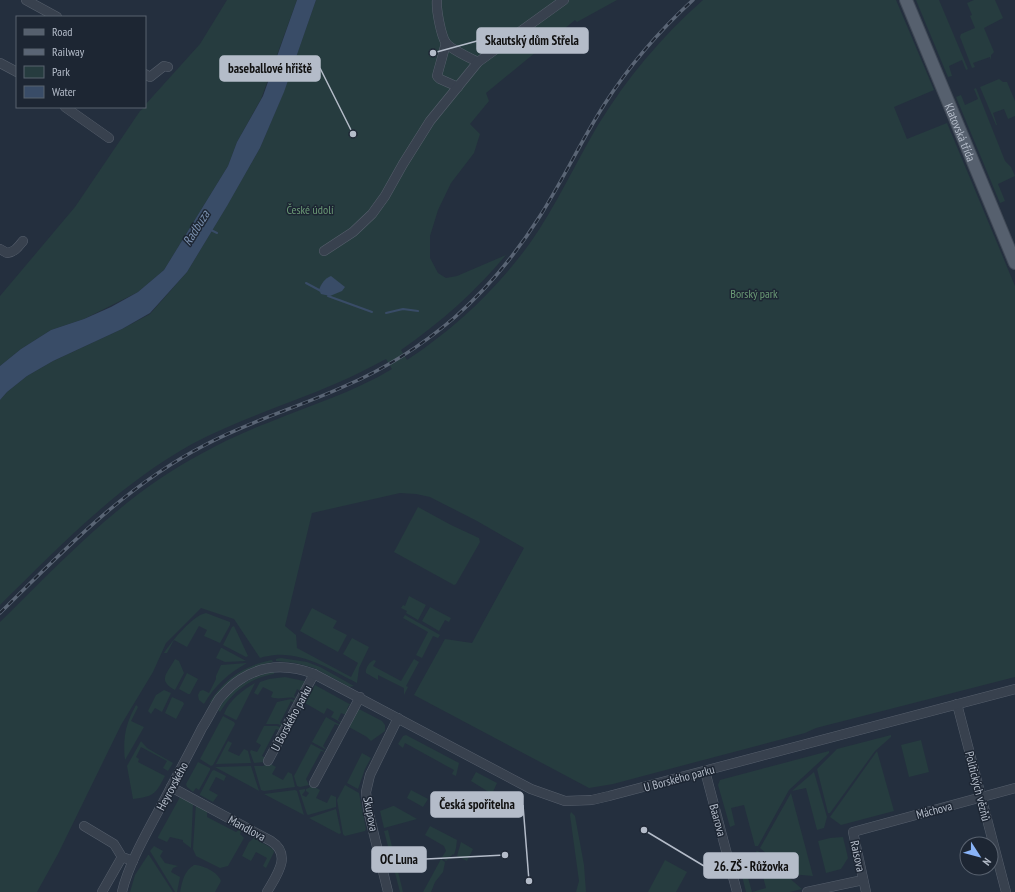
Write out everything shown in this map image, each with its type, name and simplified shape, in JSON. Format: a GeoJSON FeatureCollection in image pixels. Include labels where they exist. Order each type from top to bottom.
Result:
{"type":"FeatureCollection","features":[{"type":"Feature","properties":{"kind":"main road","name":"Klatovská třída"},"geometry":{"type":"LineString","coordinates":[[906,0],[1015,264]]}},
{"type":"Feature","properties":{"kind":"street"},"geometry":{"type":"LineString","coordinates":[[26,0],[55,16]]}},
{"type":"Feature","properties":{"kind":"street"},"geometry":{"type":"LineString","coordinates":[[437,0],[439,20],[446,43],[437,76],[440,79],[458,87]]}},
{"type":"Feature","properties":{"kind":"street"},"geometry":{"type":"LineString","coordinates":[[324,251],[352,232],[372,214],[385,196],[430,121],[478,62],[564,0]]}},
{"type":"Feature","properties":{"kind":"street"},"geometry":{"type":"LineString","coordinates":[[446,43],[478,62]]}},
{"type":"Feature","properties":{"kind":"street"},"geometry":{"type":"LineString","coordinates":[[0,62],[16,71]]}},
{"type":"Feature","properties":{"kind":"street"},"geometry":{"type":"LineString","coordinates":[[146,75],[150,77],[164,66],[168,67]]}},
{"type":"Feature","properties":{"kind":"street"},"geometry":{"type":"LineString","coordinates":[[66,108],[109,138]]}},
{"type":"Feature","properties":{"kind":"street"},"geometry":{"type":"LineString","coordinates":[[0,249],[7,253],[11,252],[15,250],[23,241]]}},
{"type":"Feature","properties":{"kind":"street","name":"U Borského parku"},"geometry":{"type":"LineString","coordinates":[[212,711],[230,688],[241,679],[252,673],[282,667],[302,670],[314,674],[360,697],[532,788],[565,801],[592,800],[609,796],[1015,689]]}},
{"type":"Feature","properties":{"kind":"street","name":"U Borského parku"},"geometry":{"type":"LineString","coordinates":[[268,761],[314,674]]}},
{"type":"Feature","properties":{"kind":"street"},"geometry":{"type":"LineString","coordinates":[[314,783],[360,697]]}},
{"type":"Feature","properties":{"kind":"street","name":"Politických vězňů"},"geometry":{"type":"LineString","coordinates":[[957,704],[1006,892]]}},
{"type":"Feature","properties":{"kind":"street","name":"Heyrovského"},"geometry":{"type":"LineString","coordinates":[[122,892],[133,861],[212,711]]}},
{"type":"Feature","properties":{"kind":"street","name":"Skupova"},"geometry":{"type":"LineString","coordinates":[[388,892],[368,810],[366,792],[370,774],[398,718]]}},
{"type":"Feature","properties":{"kind":"street","name":"Baarova"},"geometry":{"type":"LineString","coordinates":[[705,771],[737,892]]}},
{"type":"Feature","properties":{"kind":"street","name":"Mandlova"},"geometry":{"type":"LineString","coordinates":[[171,787],[277,845],[281,852],[282,863],[267,892]]}},
{"type":"Feature","properties":{"kind":"street","name":"Máchova"},"geometry":{"type":"LineString","coordinates":[[853,832],[1015,788]]}},
{"type":"Feature","properties":{"kind":"street"},"geometry":{"type":"LineString","coordinates":[[84,826],[114,844],[122,857],[133,861]]}},
{"type":"Feature","properties":{"kind":"street","name":"Raisova"},"geometry":{"type":"LineString","coordinates":[[853,832],[866,892]]}},
{"type":"Feature","properties":{"kind":"street"},"geometry":{"type":"LineString","coordinates":[[102,892],[122,857]]}},
{"type":"Feature","properties":{"kind":"street","name":"Raisova"},"geometry":{"type":"LineString","coordinates":[[807,892],[863,880]]}},
{"type":"Feature","properties":{"kind":"green space"},"geometry":{"type":"Polygon","coordinates":[[[227,0],[297,0],[261,99],[237,142],[228,166],[164,270],[138,292],[84,319],[51,330],[21,349],[0,366],[0,296],[75,207],[140,111],[146,108],[146,104],[200,44],[227,0]]]}},
{"type":"Feature","properties":{"kind":"green space","name":"Borský park"},"geometry":{"type":"Polygon","coordinates":[[[316,0],[617,0],[577,22],[575,20],[486,93],[489,101],[470,124],[480,134],[474,153],[451,183],[438,210],[430,236],[430,258],[438,273],[446,278],[457,276],[506,255],[482,282],[457,306],[430,329],[401,350],[407,360],[442,335],[474,307],[517,260],[539,229],[598,125],[621,91],[659,43],[703,0],[896,0],[934,90],[894,107],[907,139],[947,123],[1015,286],[1015,677],[816,728],[805,733],[613,784],[589,788],[414,695],[445,639],[472,643],[524,548],[477,521],[430,497],[400,493],[312,513],[285,626],[296,635],[297,648],[351,677],[358,663],[343,654],[352,638],[369,647],[359,668],[357,683],[318,663],[297,657],[275,655],[260,658],[234,619],[201,608],[166,643],[153,672],[121,725],[58,854],[37,892],[0,892],[0,622],[94,531],[144,490],[171,471],[234,437],[363,385],[392,369],[386,359],[319,391],[246,419],[210,435],[165,460],[139,478],[91,518],[0,605],[0,400],[7,392],[27,376],[53,361],[122,329],[150,314],[187,272],[260,148],[282,96],[316,0]]]}},
{"type":"Feature","properties":{"kind":"green space"},"geometry":{"type":"Polygon","coordinates":[[[916,0],[939,0],[968,69],[966,70],[962,60],[949,66],[952,76],[948,77],[916,0]]]}},
{"type":"Feature","properties":{"kind":"green space"},"geometry":{"type":"Polygon","coordinates":[[[974,0],[995,0],[1003,18],[984,28],[994,52],[991,55],[991,60],[990,57],[973,63],[975,67],[972,68],[960,37],[961,34],[975,28],[967,3],[974,0]]]}},
{"type":"Feature","properties":{"kind":"green space"},"geometry":{"type":"Polygon","coordinates":[[[999,79],[1003,82],[1007,82],[1015,101],[1015,116],[1008,119],[1004,109],[993,113],[996,125],[980,87],[999,79]]]}},
{"type":"Feature","properties":{"kind":"green space"},"geometry":{"type":"Polygon","coordinates":[[[976,88],[1005,161],[1011,167],[1015,176],[998,184],[1005,201],[1000,203],[956,97],[961,95],[965,105],[978,99],[974,89],[976,88]]]}},
{"type":"Feature","properties":{"kind":"green space"},"geometry":{"type":"Polygon","coordinates":[[[418,507],[479,538],[480,542],[454,585],[394,552],[418,507]]]}},
{"type":"Feature","properties":{"kind":"green space"},"geometry":{"type":"Polygon","coordinates":[[[409,596],[426,605],[418,620],[406,613],[407,611],[401,608],[403,605],[405,606],[409,596]]]}},
{"type":"Feature","properties":{"kind":"green space"},"geometry":{"type":"Polygon","coordinates":[[[430,607],[451,618],[449,622],[445,620],[439,631],[422,621],[430,607]]]}},
{"type":"Feature","properties":{"kind":"green space"},"geometry":{"type":"Polygon","coordinates":[[[312,608],[337,621],[333,628],[347,635],[338,652],[300,631],[312,608]]]}},
{"type":"Feature","properties":{"kind":"green space"},"geometry":{"type":"Polygon","coordinates":[[[206,613],[230,622],[230,625],[220,643],[204,636],[207,630],[199,626],[187,647],[174,640],[167,653],[164,653],[177,636],[189,624],[206,613]]]}},
{"type":"Feature","properties":{"kind":"green space"},"geometry":{"type":"Polygon","coordinates":[[[405,615],[440,635],[438,638],[433,636],[422,658],[416,655],[428,632],[403,618],[405,615]]]}},
{"type":"Feature","properties":{"kind":"green space"},"geometry":{"type":"Polygon","coordinates":[[[234,626],[248,656],[246,657],[223,645],[232,627],[234,626]]]}},
{"type":"Feature","properties":{"kind":"green space"},"geometry":{"type":"Polygon","coordinates":[[[221,648],[246,661],[225,662],[216,658],[221,648]]]}},
{"type":"Feature","properties":{"kind":"green space"},"geometry":{"type":"Polygon","coordinates":[[[281,658],[307,662],[320,667],[354,686],[349,687],[314,668],[295,663],[276,661],[276,659],[281,658]]]}},
{"type":"Feature","properties":{"kind":"green space"},"geometry":{"type":"Polygon","coordinates":[[[175,659],[179,661],[184,673],[175,690],[166,683],[165,676],[175,659]]]}},
{"type":"Feature","properties":{"kind":"green space"},"geometry":{"type":"Polygon","coordinates":[[[414,659],[419,662],[406,686],[408,687],[404,695],[404,688],[378,675],[378,680],[366,673],[370,662],[374,660],[376,661],[373,666],[401,681],[414,659]]]}},
{"type":"Feature","properties":{"kind":"green space"},"geometry":{"type":"Polygon","coordinates":[[[272,660],[273,662],[252,668],[233,679],[222,689],[215,699],[209,703],[221,687],[236,674],[253,665],[272,660]]]}},
{"type":"Feature","properties":{"kind":"green space"},"geometry":{"type":"Polygon","coordinates":[[[247,663],[222,680],[212,691],[204,704],[199,700],[198,695],[200,691],[203,690],[209,693],[221,665],[247,663]]]}},
{"type":"Feature","properties":{"kind":"green space"},"geometry":{"type":"Polygon","coordinates":[[[274,671],[274,674],[250,682],[236,692],[220,712],[218,710],[229,695],[242,684],[256,677],[274,671]]]}},
{"type":"Feature","properties":{"kind":"green space"},"geometry":{"type":"Polygon","coordinates":[[[187,673],[198,679],[190,694],[179,689],[187,673]]]}},
{"type":"Feature","properties":{"kind":"green space"},"geometry":{"type":"Polygon","coordinates":[[[285,677],[309,682],[302,692],[297,689],[294,696],[298,699],[271,697],[273,692],[263,687],[258,695],[254,693],[260,682],[285,677]]]}},
{"type":"Feature","properties":{"kind":"green space"},"geometry":{"type":"Polygon","coordinates":[[[255,683],[236,720],[224,714],[229,704],[241,692],[255,683]]]}},
{"type":"Feature","properties":{"kind":"green space"},"geometry":{"type":"Polygon","coordinates":[[[315,685],[353,706],[349,705],[347,709],[350,711],[346,715],[341,713],[338,720],[342,723],[331,717],[334,712],[327,708],[324,714],[305,703],[315,685]]]}},
{"type":"Feature","properties":{"kind":"green space"},"geometry":{"type":"Polygon","coordinates":[[[164,690],[171,693],[162,712],[155,708],[151,714],[148,711],[156,695],[164,690]]]}},
{"type":"Feature","properties":{"kind":"green space"},"geometry":{"type":"Polygon","coordinates":[[[172,697],[183,702],[184,704],[176,719],[165,713],[172,697]]]}},
{"type":"Feature","properties":{"kind":"green space"},"geometry":{"type":"Polygon","coordinates":[[[291,699],[296,701],[296,704],[291,701],[280,723],[284,725],[266,724],[277,702],[291,699]]]}},
{"type":"Feature","properties":{"kind":"green space"},"geometry":{"type":"Polygon","coordinates":[[[136,705],[138,707],[131,721],[144,727],[125,760],[124,745],[127,725],[136,705]]]}},
{"type":"Feature","properties":{"kind":"green space"},"geometry":{"type":"Polygon","coordinates":[[[359,709],[382,721],[385,725],[385,731],[371,741],[367,737],[349,727],[359,709]]]}},
{"type":"Feature","properties":{"kind":"green space"},"geometry":{"type":"Polygon","coordinates":[[[223,716],[235,724],[213,765],[211,766],[200,759],[223,716]]]}},
{"type":"Feature","properties":{"kind":"green space"},"geometry":{"type":"Polygon","coordinates":[[[326,717],[340,725],[335,724],[323,746],[327,750],[312,742],[326,717]]]}},
{"type":"Feature","properties":{"kind":"green space"},"geometry":{"type":"Polygon","coordinates":[[[264,726],[277,726],[282,728],[281,731],[276,729],[262,756],[266,758],[264,762],[254,763],[250,752],[251,750],[257,752],[261,745],[256,742],[264,726]]]}},
{"type":"Feature","properties":{"kind":"green space"},"geometry":{"type":"Polygon","coordinates":[[[406,735],[459,763],[456,776],[452,774],[454,770],[405,743],[403,748],[398,744],[403,736],[406,735]]]}},
{"type":"Feature","properties":{"kind":"green space"},"geometry":{"type":"Polygon","coordinates":[[[891,735],[891,737],[875,751],[830,813],[828,813],[817,769],[837,749],[891,735]]]}},
{"type":"Feature","properties":{"kind":"green space"},"geometry":{"type":"Polygon","coordinates":[[[921,740],[929,772],[909,777],[901,745],[921,740]]]}},
{"type":"Feature","properties":{"kind":"green space"},"geometry":{"type":"Polygon","coordinates":[[[141,741],[147,748],[173,763],[168,771],[163,768],[167,761],[141,747],[136,757],[139,759],[138,762],[165,776],[153,794],[133,799],[127,766],[141,741]]]}},
{"type":"Feature","properties":{"kind":"green space"},"geometry":{"type":"Polygon","coordinates":[[[228,741],[232,743],[228,751],[239,756],[244,749],[248,751],[251,763],[216,764],[228,741]]]}},
{"type":"Feature","properties":{"kind":"green space"},"geometry":{"type":"Polygon","coordinates":[[[311,744],[326,752],[321,751],[306,779],[309,785],[300,787],[297,786],[294,776],[311,744]]]}},
{"type":"Feature","properties":{"kind":"green space"},"geometry":{"type":"Polygon","coordinates":[[[829,751],[829,753],[789,790],[758,846],[755,846],[744,805],[731,808],[735,825],[730,827],[718,785],[720,780],[829,751]]]}},
{"type":"Feature","properties":{"kind":"green space"},"geometry":{"type":"Polygon","coordinates":[[[877,751],[894,811],[841,825],[830,817],[877,751]]]}},
{"type":"Feature","properties":{"kind":"green space"},"geometry":{"type":"Polygon","coordinates":[[[362,753],[371,758],[365,769],[358,789],[347,783],[362,753]]]}},
{"type":"Feature","properties":{"kind":"green space"},"geometry":{"type":"Polygon","coordinates":[[[198,762],[210,768],[210,770],[199,790],[196,788],[193,792],[187,787],[186,784],[198,762]]]}},
{"type":"Feature","properties":{"kind":"green space"},"geometry":{"type":"Polygon","coordinates":[[[269,763],[276,767],[272,774],[283,780],[288,772],[292,774],[295,787],[264,791],[261,790],[254,766],[263,766],[269,763]]]}},
{"type":"Feature","properties":{"kind":"green space"},"geometry":{"type":"Polygon","coordinates":[[[251,766],[259,791],[215,767],[251,766]]]}},
{"type":"Feature","properties":{"kind":"green space"},"geometry":{"type":"Polygon","coordinates":[[[214,770],[226,776],[224,781],[216,777],[209,790],[218,795],[213,802],[200,794],[212,771],[214,770]]]}},
{"type":"Feature","properties":{"kind":"green space"},"geometry":{"type":"Polygon","coordinates":[[[476,772],[497,783],[492,794],[471,781],[476,772]]]}},
{"type":"Feature","properties":{"kind":"green space"},"geometry":{"type":"Polygon","coordinates":[[[814,772],[827,817],[824,828],[817,830],[806,788],[792,791],[814,772]]]}},
{"type":"Feature","properties":{"kind":"green space"},"geometry":{"type":"Polygon","coordinates":[[[345,785],[359,793],[366,829],[365,831],[345,836],[343,834],[337,800],[345,785]]]}},
{"type":"Feature","properties":{"kind":"green space"},"geometry":{"type":"Polygon","coordinates":[[[313,786],[320,790],[316,798],[327,803],[331,795],[336,797],[336,807],[308,815],[299,790],[305,789],[302,795],[306,797],[309,793],[306,789],[313,786]]]}},
{"type":"Feature","properties":{"kind":"green space"},"geometry":{"type":"Polygon","coordinates":[[[411,790],[428,799],[423,807],[407,798],[411,790]]]}},
{"type":"Feature","properties":{"kind":"green space"},"geometry":{"type":"Polygon","coordinates":[[[297,791],[304,815],[264,794],[297,791]]]}},
{"type":"Feature","properties":{"kind":"green space"},"geometry":{"type":"Polygon","coordinates":[[[791,793],[813,876],[790,874],[760,848],[791,793]]]}},
{"type":"Feature","properties":{"kind":"green space"},"geometry":{"type":"Polygon","coordinates":[[[180,797],[193,803],[191,848],[183,842],[183,840],[170,837],[167,842],[158,838],[180,797]]]}},
{"type":"Feature","properties":{"kind":"green space"},"geometry":{"type":"Polygon","coordinates":[[[196,804],[207,812],[207,817],[236,832],[242,829],[240,834],[244,838],[228,866],[220,868],[196,856],[193,849],[196,804]]]}},
{"type":"Feature","properties":{"kind":"green space"},"geometry":{"type":"Polygon","coordinates":[[[393,806],[417,819],[384,828],[380,811],[393,806]]]}},
{"type":"Feature","properties":{"kind":"green space"},"geometry":{"type":"Polygon","coordinates":[[[336,809],[341,833],[339,834],[309,818],[336,809]]]}},
{"type":"Feature","properties":{"kind":"green space"},"geometry":{"type":"Polygon","coordinates":[[[571,812],[575,816],[584,865],[586,892],[576,892],[579,881],[570,815],[571,812]]]}},
{"type":"Feature","properties":{"kind":"green space"},"geometry":{"type":"Polygon","coordinates":[[[430,826],[457,840],[454,855],[453,854],[446,861],[442,857],[446,851],[444,846],[425,835],[430,826]]]}},
{"type":"Feature","properties":{"kind":"green space"},"geometry":{"type":"Polygon","coordinates":[[[388,830],[403,892],[400,892],[384,831],[388,830]]]}},
{"type":"Feature","properties":{"kind":"green space"},"geometry":{"type":"Polygon","coordinates":[[[843,837],[848,858],[841,869],[826,873],[818,841],[843,837]]]}},
{"type":"Feature","properties":{"kind":"green space"},"geometry":{"type":"Polygon","coordinates":[[[254,838],[273,849],[274,852],[266,868],[263,866],[267,858],[256,852],[251,861],[242,856],[249,842],[254,838]]]}},
{"type":"Feature","properties":{"kind":"green space"},"geometry":{"type":"Polygon","coordinates":[[[461,842],[473,849],[467,861],[457,856],[461,842]]]}},
{"type":"Feature","properties":{"kind":"green space"},"geometry":{"type":"Polygon","coordinates":[[[154,846],[163,851],[160,856],[165,863],[178,866],[173,868],[171,872],[180,877],[177,892],[175,892],[150,851],[154,846]]]}},
{"type":"Feature","properties":{"kind":"green space"},"geometry":{"type":"Polygon","coordinates":[[[756,851],[758,851],[802,889],[790,892],[752,892],[766,888],[756,851]]]}},
{"type":"Feature","properties":{"kind":"green space"},"geometry":{"type":"Polygon","coordinates":[[[148,855],[173,892],[130,892],[135,875],[148,855]]]}},
{"type":"Feature","properties":{"kind":"green space"},"geometry":{"type":"Polygon","coordinates":[[[441,859],[445,862],[443,872],[435,882],[431,892],[423,892],[441,859]]]}},
{"type":"Feature","properties":{"kind":"green space"},"geometry":{"type":"Polygon","coordinates":[[[665,860],[687,872],[676,892],[648,892],[665,860]]]}},
{"type":"Feature","properties":{"kind":"green space"},"geometry":{"type":"Polygon","coordinates":[[[194,865],[202,866],[217,875],[221,881],[215,892],[180,892],[188,870],[194,865]]]}},
{"type":"Feature","properties":{"kind":"green space"},"geometry":{"type":"Polygon","coordinates":[[[747,874],[752,892],[746,892],[742,876],[747,874]]]}},
{"type":"Feature","properties":{"kind":"water","name":"Radbuza"},"geometry":{"type":"Polygon","coordinates":[[[297,0],[316,0],[284,92],[260,148],[187,272],[150,313],[122,329],[53,361],[27,376],[7,392],[0,400],[0,366],[21,349],[51,330],[84,319],[111,307],[138,292],[164,270],[228,166],[237,142],[263,96],[297,0]]]}},
{"type":"Feature","properties":{"kind":"water"},"geometry":{"type":"Polygon","coordinates":[[[331,276],[345,287],[342,291],[330,296],[321,294],[319,290],[321,286],[325,280],[331,276]]]}},
{"type":"Feature","properties":{"kind":"waterway","name":"Radbuza"},"geometry":{"type":"LineString","coordinates":[[211,230],[217,233]]}},
{"type":"Feature","properties":{"kind":"waterway"},"geometry":{"type":"LineString","coordinates":[[306,283],[321,291]]}},
{"type":"Feature","properties":{"kind":"waterway"},"geometry":{"type":"LineString","coordinates":[[328,296],[372,312]]}},
{"type":"Feature","properties":{"kind":"waterway"},"geometry":{"type":"LineString","coordinates":[[386,313],[403,309],[418,311]]}},
{"type":"Feature","properties":{"kind":"railway"},"geometry":{"type":"LineString","coordinates":[[0,613],[47,566],[96,521],[148,480],[176,461],[222,436],[328,394],[374,372],[416,347],[454,318],[490,283],[531,230],[596,119],[624,76],[656,37],[693,0]]}},
{"type":"Feature","properties":{"kind":"place","name":"Skautský dům Střela"},"geometry":{"type":"Point","coordinates":[433,53]}},
{"type":"Feature","properties":{"kind":"place","name":"baseballové hřiště"},"geometry":{"type":"Point","coordinates":[353,134]}},
{"type":"Feature","properties":{"kind":"place","name":"26. ZŠ - Růžovka"},"geometry":{"type":"Point","coordinates":[644,830]}},
{"type":"Feature","properties":{"kind":"place","name":"OC Luna"},"geometry":{"type":"Point","coordinates":[505,855]}},
{"type":"Feature","properties":{"kind":"place","name":"Česká spořitelna"},"geometry":{"type":"Point","coordinates":[529,881]}},
{"type":"Feature","properties":{"kind":"park label","name":"České údolí"},"geometry":{"type":"Point","coordinates":[310,209]}}]}
